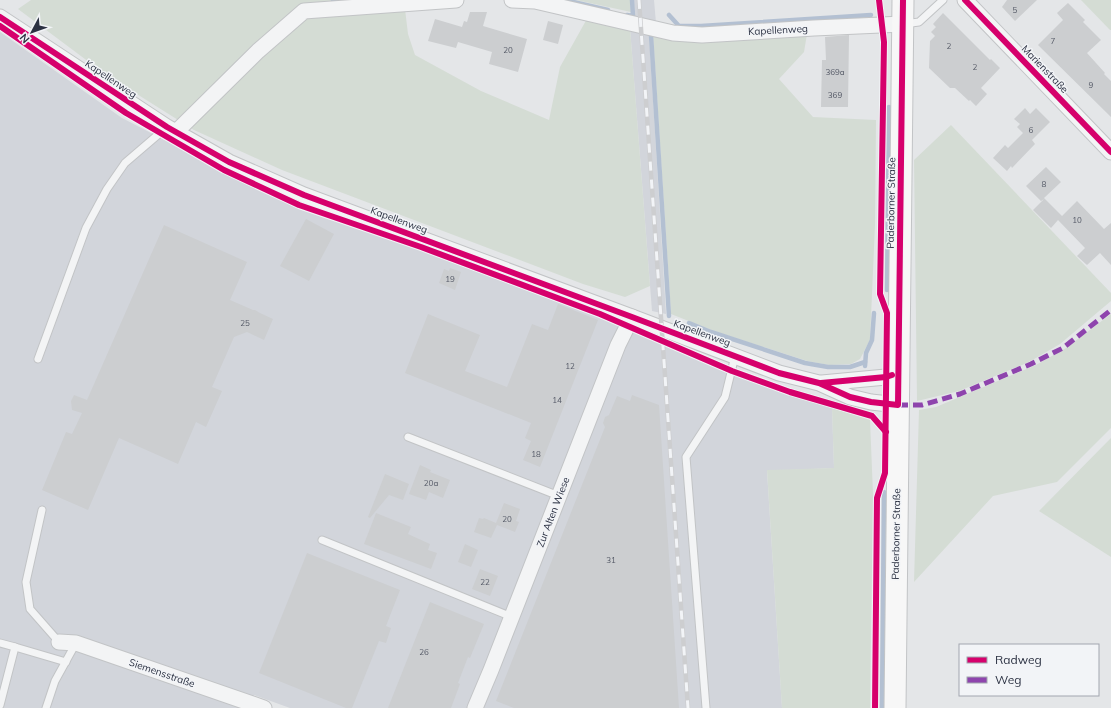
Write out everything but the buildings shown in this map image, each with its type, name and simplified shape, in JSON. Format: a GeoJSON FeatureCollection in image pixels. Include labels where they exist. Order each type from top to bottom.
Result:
{"type":"FeatureCollection","features":[{"type":"Feature","properties":{"kind":"main road","name":"Paderborner Straße"},"geometry":{"type":"LineString","coordinates":[[895,708],[903,0]]}},
{"type":"Feature","properties":{"kind":"street"},"geometry":{"type":"LineString","coordinates":[[171,130],[304,11],[456,0]]}},
{"type":"Feature","properties":{"kind":"street","name":"Kapellenweg"},"geometry":{"type":"LineString","coordinates":[[512,0],[535,1],[673,33],[702,34],[903,24]]}},
{"type":"Feature","properties":{"kind":"street","name":"Marienstraße"},"geometry":{"type":"LineString","coordinates":[[965,0],[1111,152]]}},
{"type":"Feature","properties":{"kind":"street","name":"Kapellenweg"},"geometry":{"type":"LineString","coordinates":[[0,17],[171,130],[229,162],[304,196],[779,372],[819,383],[850,396],[870,402],[898,405]]}},
{"type":"Feature","properties":{"kind":"street","name":"Zur Alten Wiese"},"geometry":{"type":"LineString","coordinates":[[475,708],[618,345],[632,317]]}},
{"type":"Feature","properties":{"kind":"street","name":"Kapellenweg"},"geometry":{"type":"LineString","coordinates":[[819,383],[886,377],[899,374]]}},
{"type":"Feature","properties":{"kind":"street","name":"Siemensstraße"},"geometry":{"type":"LineString","coordinates":[[59,642],[76,643],[264,708]]}},
{"type":"Feature","properties":{"kind":"lane"},"geometry":{"type":"LineString","coordinates":[[903,24],[919,22],[943,0]]}},
{"type":"Feature","properties":{"kind":"lane"},"geometry":{"type":"LineString","coordinates":[[38,359],[86,228],[107,189],[125,163],[171,130]]}},
{"type":"Feature","properties":{"kind":"lane"},"geometry":{"type":"LineString","coordinates":[[706,708],[686,457],[725,397],[735,356]]}},
{"type":"Feature","properties":{"kind":"lane"},"geometry":{"type":"LineString","coordinates":[[408,437],[559,496]]}},
{"type":"Feature","properties":{"kind":"lane"},"geometry":{"type":"LineString","coordinates":[[42,510],[26,582],[30,609],[59,642]]}},
{"type":"Feature","properties":{"kind":"lane"},"geometry":{"type":"LineString","coordinates":[[322,540],[512,617]]}},
{"type":"Feature","properties":{"kind":"lane"},"geometry":{"type":"LineString","coordinates":[[0,642],[15,648],[66,662]]}},
{"type":"Feature","properties":{"kind":"lane"},"geometry":{"type":"LineString","coordinates":[[46,708],[55,682],[76,643]]}},
{"type":"Feature","properties":{"kind":"lane"},"geometry":{"type":"LineString","coordinates":[[0,704],[15,648]]}},
{"type":"Feature","properties":{"kind":"shaded area"},"geometry":{"type":"Polygon","coordinates":[[[31,0],[413,0],[405,9],[408,34],[415,55],[481,91],[549,120],[560,67],[588,17],[630,28],[650,286],[625,297],[583,284],[282,170],[194,130],[105,74],[18,9],[31,0]]]}},
{"type":"Feature","properties":{"kind":"shaded area"},"geometry":{"type":"Polygon","coordinates":[[[576,0],[630,0],[631,12],[576,0]]]}},
{"type":"Feature","properties":{"kind":"shaded area"},"geometry":{"type":"Polygon","coordinates":[[[634,0],[654,0],[656,23],[635,19],[634,0]]]}},
{"type":"Feature","properties":{"kind":"shaded area"},"geometry":{"type":"Polygon","coordinates":[[[1081,0],[1111,0],[1111,30],[1110,30],[1081,0]]]}},
{"type":"Feature","properties":{"kind":"shaded area"},"geometry":{"type":"Polygon","coordinates":[[[630,28],[649,33],[666,314],[652,311],[630,28]]]}},
{"type":"Feature","properties":{"kind":"shaded area"},"geometry":{"type":"Polygon","coordinates":[[[0,32],[122,118],[298,209],[419,250],[621,326],[658,341],[669,348],[735,374],[832,408],[834,468],[767,471],[782,708],[290,708],[254,695],[249,708],[0,708],[0,32]]]}},
{"type":"Feature","properties":{"kind":"shaded area"},"geometry":{"type":"Polygon","coordinates":[[[653,34],[807,34],[804,52],[779,79],[813,117],[876,120],[875,225],[870,340],[860,359],[851,364],[829,365],[807,361],[714,331],[671,314],[653,34]]]}},
{"type":"Feature","properties":{"kind":"shaded area"},"geometry":{"type":"Polygon","coordinates":[[[951,125],[1111,293],[1111,301],[1060,344],[1029,362],[959,391],[917,401],[914,160],[951,125]]]}},
{"type":"Feature","properties":{"kind":"shaded area"},"geometry":{"type":"Polygon","coordinates":[[[1111,314],[1111,428],[1057,482],[993,496],[914,582],[919,410],[936,407],[1036,365],[1066,348],[1111,314]]]}},
{"type":"Feature","properties":{"kind":"shaded area"},"geometry":{"type":"Polygon","coordinates":[[[832,408],[870,420],[873,494],[870,708],[782,708],[767,470],[834,468],[832,408]]]}},
{"type":"Feature","properties":{"kind":"shaded area"},"geometry":{"type":"Polygon","coordinates":[[[1111,438],[1111,557],[1039,511],[1111,438]]]}},
{"type":"Feature","properties":{"kind":"waterway"},"geometry":{"type":"LineString","coordinates":[[333,1],[343,0]]}},
{"type":"Feature","properties":{"kind":"waterway"},"geometry":{"type":"LineString","coordinates":[[565,0],[608,10]]}},
{"type":"Feature","properties":{"kind":"waterway"},"geometry":{"type":"LineString","coordinates":[[627,15],[633,16],[632,0]]}},
{"type":"Feature","properties":{"kind":"waterway"},"geometry":{"type":"LineString","coordinates":[[669,15],[679,26],[701,26],[871,15]]}},
{"type":"Feature","properties":{"kind":"waterway"},"geometry":{"type":"LineString","coordinates":[[651,35],[669,316]]}},
{"type":"Feature","properties":{"kind":"waterway"},"geometry":{"type":"LineString","coordinates":[[887,290],[889,107]]}},
{"type":"Feature","properties":{"kind":"waterway"},"geometry":{"type":"LineString","coordinates":[[865,366],[866,353],[872,340],[874,313]]}},
{"type":"Feature","properties":{"kind":"waterway"},"geometry":{"type":"LineString","coordinates":[[689,323],[711,332],[805,363],[828,367],[850,367],[865,362]]}},
{"type":"Feature","properties":{"kind":"waterway"},"geometry":{"type":"LineString","coordinates":[[882,708],[884,492]]}},
{"type":"Feature","properties":{"kind":"railway"},"geometry":{"type":"LineString","coordinates":[[639,0],[688,708]]}},
{"type":"Feature","properties":{"kind":"marked path"},"geometry":{"type":"LineString","coordinates":[[898,405],[922,405],[960,394],[1031,364],[1063,348],[1111,310]]}},
{"type":"Feature","properties":{"kind":"cycle path"},"geometry":{"type":"LineString","coordinates":[[875,708],[877,498],[885,473],[887,313],[880,294],[884,42],[879,0]]}},
{"type":"Feature","properties":{"kind":"cycle path"},"geometry":{"type":"LineString","coordinates":[[0,17],[167,127],[229,162],[304,195],[779,373],[819,383],[850,397],[871,402],[898,405],[903,0]]}},
{"type":"Feature","properties":{"kind":"cycle path"},"geometry":{"type":"LineString","coordinates":[[965,0],[1111,152]]}},
{"type":"Feature","properties":{"kind":"cycle path"},"geometry":{"type":"LineString","coordinates":[[0,26],[126,113],[224,170],[299,205],[421,247],[600,314],[732,371],[790,392],[872,416],[886,432]]}},
{"type":"Feature","properties":{"kind":"cycle path"},"geometry":{"type":"LineString","coordinates":[[821,383],[886,377],[892,375]]}}]}
